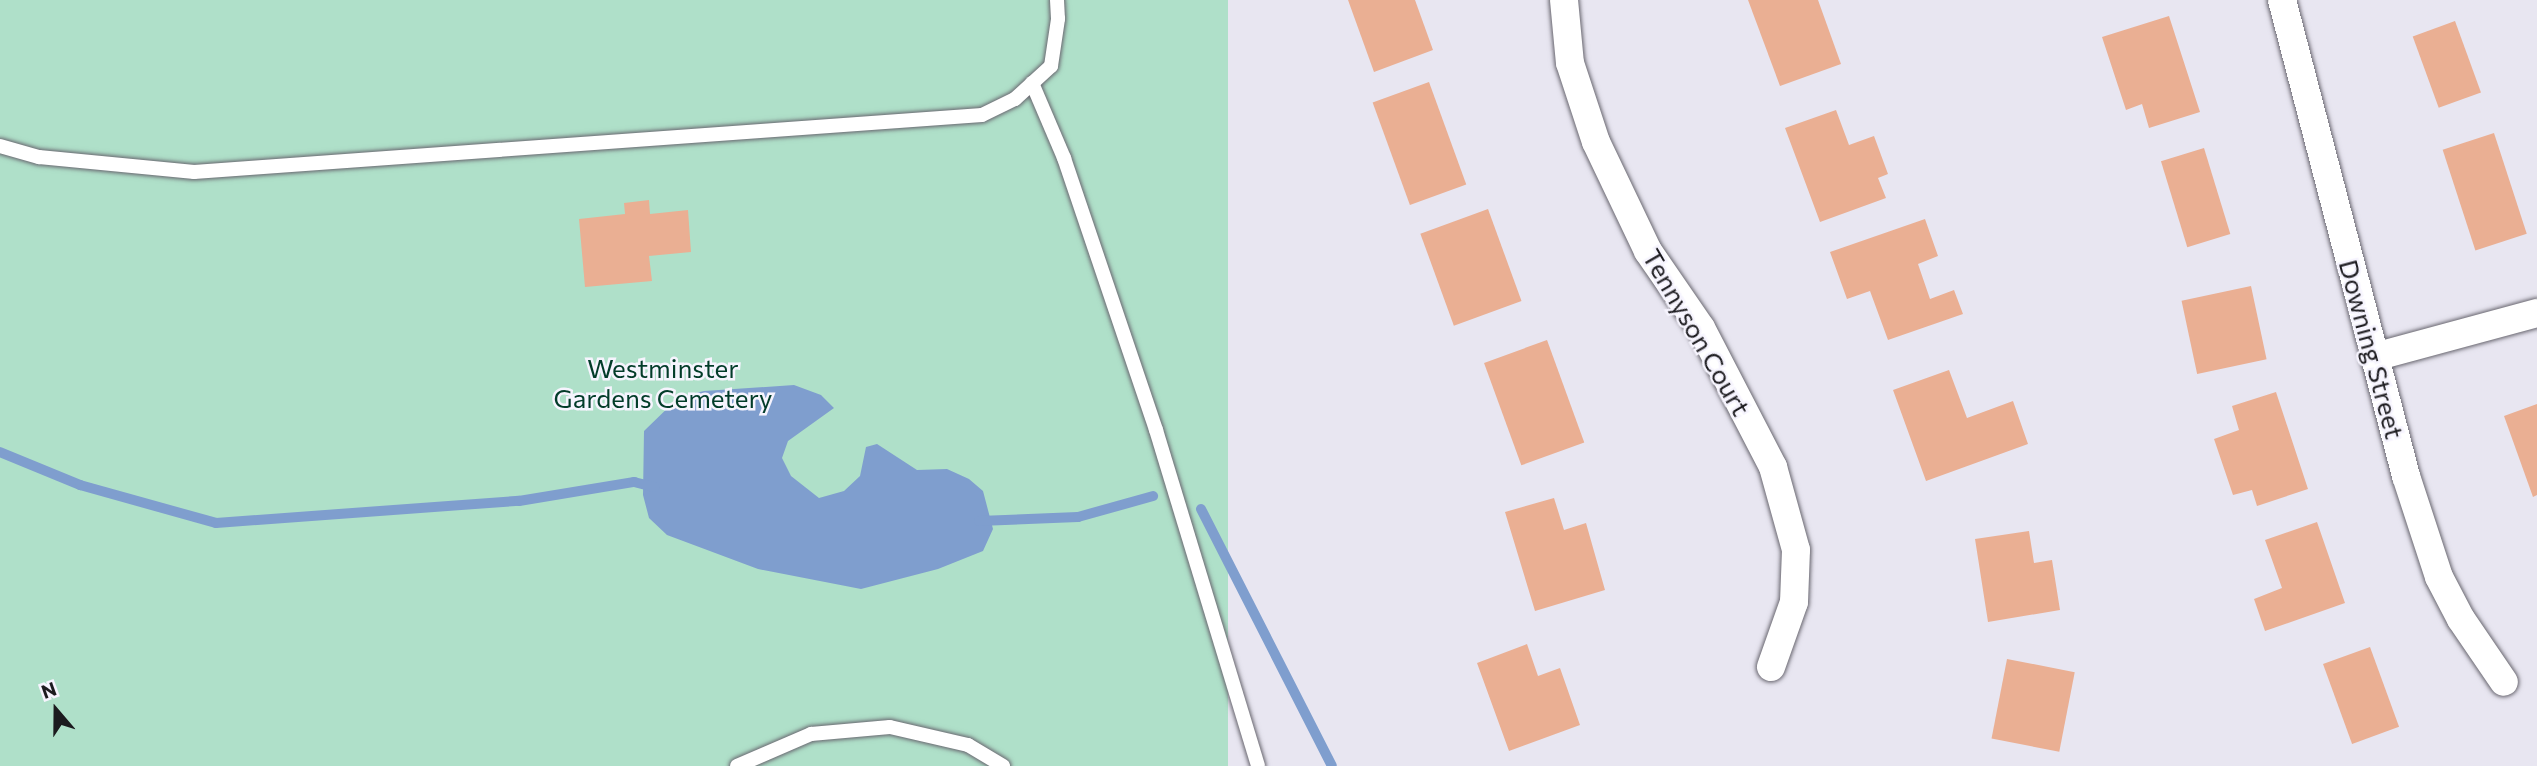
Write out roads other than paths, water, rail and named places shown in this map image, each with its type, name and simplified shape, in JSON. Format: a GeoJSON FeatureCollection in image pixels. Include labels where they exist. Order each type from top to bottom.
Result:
{"type":"FeatureCollection","features":[{"type":"Feature","properties":{"kind":"street","name":"Tennyson Court"},"geometry":{"type":"LineString","coordinates":[[1564,0],[1570,63],[1597,142],[1648,251],[1701,328],[1773,467],[1796,550],[1794,602],[1771,667]]}},
{"type":"Feature","properties":{"kind":"street","name":"Downing Street"},"geometry":{"type":"LineString","coordinates":[[2282,0],[2406,476],[2439,577],[2461,619],[2504,682]]}},
{"type":"Feature","properties":{"kind":"street"},"geometry":{"type":"LineString","coordinates":[[2374,357],[2537,313]]}},
{"type":"Feature","properties":{"kind":"lane"},"geometry":{"type":"LineString","coordinates":[[0,146],[39,157],[194,172],[982,115],[1015,99],[1051,66],[1058,19],[1057,0]]}},
{"type":"Feature","properties":{"kind":"lane"},"geometry":{"type":"LineString","coordinates":[[1032,83],[1064,158],[1156,430],[1258,766]]}},
{"type":"Feature","properties":{"kind":"lane"},"geometry":{"type":"LineString","coordinates":[[737,766],[811,734],[890,727],[968,744],[1003,766]]}},
{"type":"Feature","properties":{"kind":"water"},"geometry":{"type":"Polygon","coordinates":[[[794,385],[821,395],[834,408],[788,441],[782,458],[791,476],[819,498],[844,491],[860,476],[866,447],[877,444],[917,470],[947,469],[969,479],[983,491],[993,529],[983,551],[938,569],[861,589],[758,569],[667,535],[649,518],[643,495],[644,431],[679,397],[704,391],[794,385]]]}},
{"type":"Feature","properties":{"kind":"waterway"},"geometry":{"type":"LineString","coordinates":[[0,452],[80,485],[216,523],[519,501],[634,482],[654,487]]}},
{"type":"Feature","properties":{"kind":"waterway"},"geometry":{"type":"LineString","coordinates":[[979,521],[1078,517],[1153,496]]}},
{"type":"Feature","properties":{"kind":"waterway"},"geometry":{"type":"LineString","coordinates":[[1201,509],[1332,766]]}},
{"type":"Feature","properties":{"kind":"park label","name":"Westminster Gardens Cemetery"},"geometry":{"type":"Point","coordinates":[663,383]}}]}
